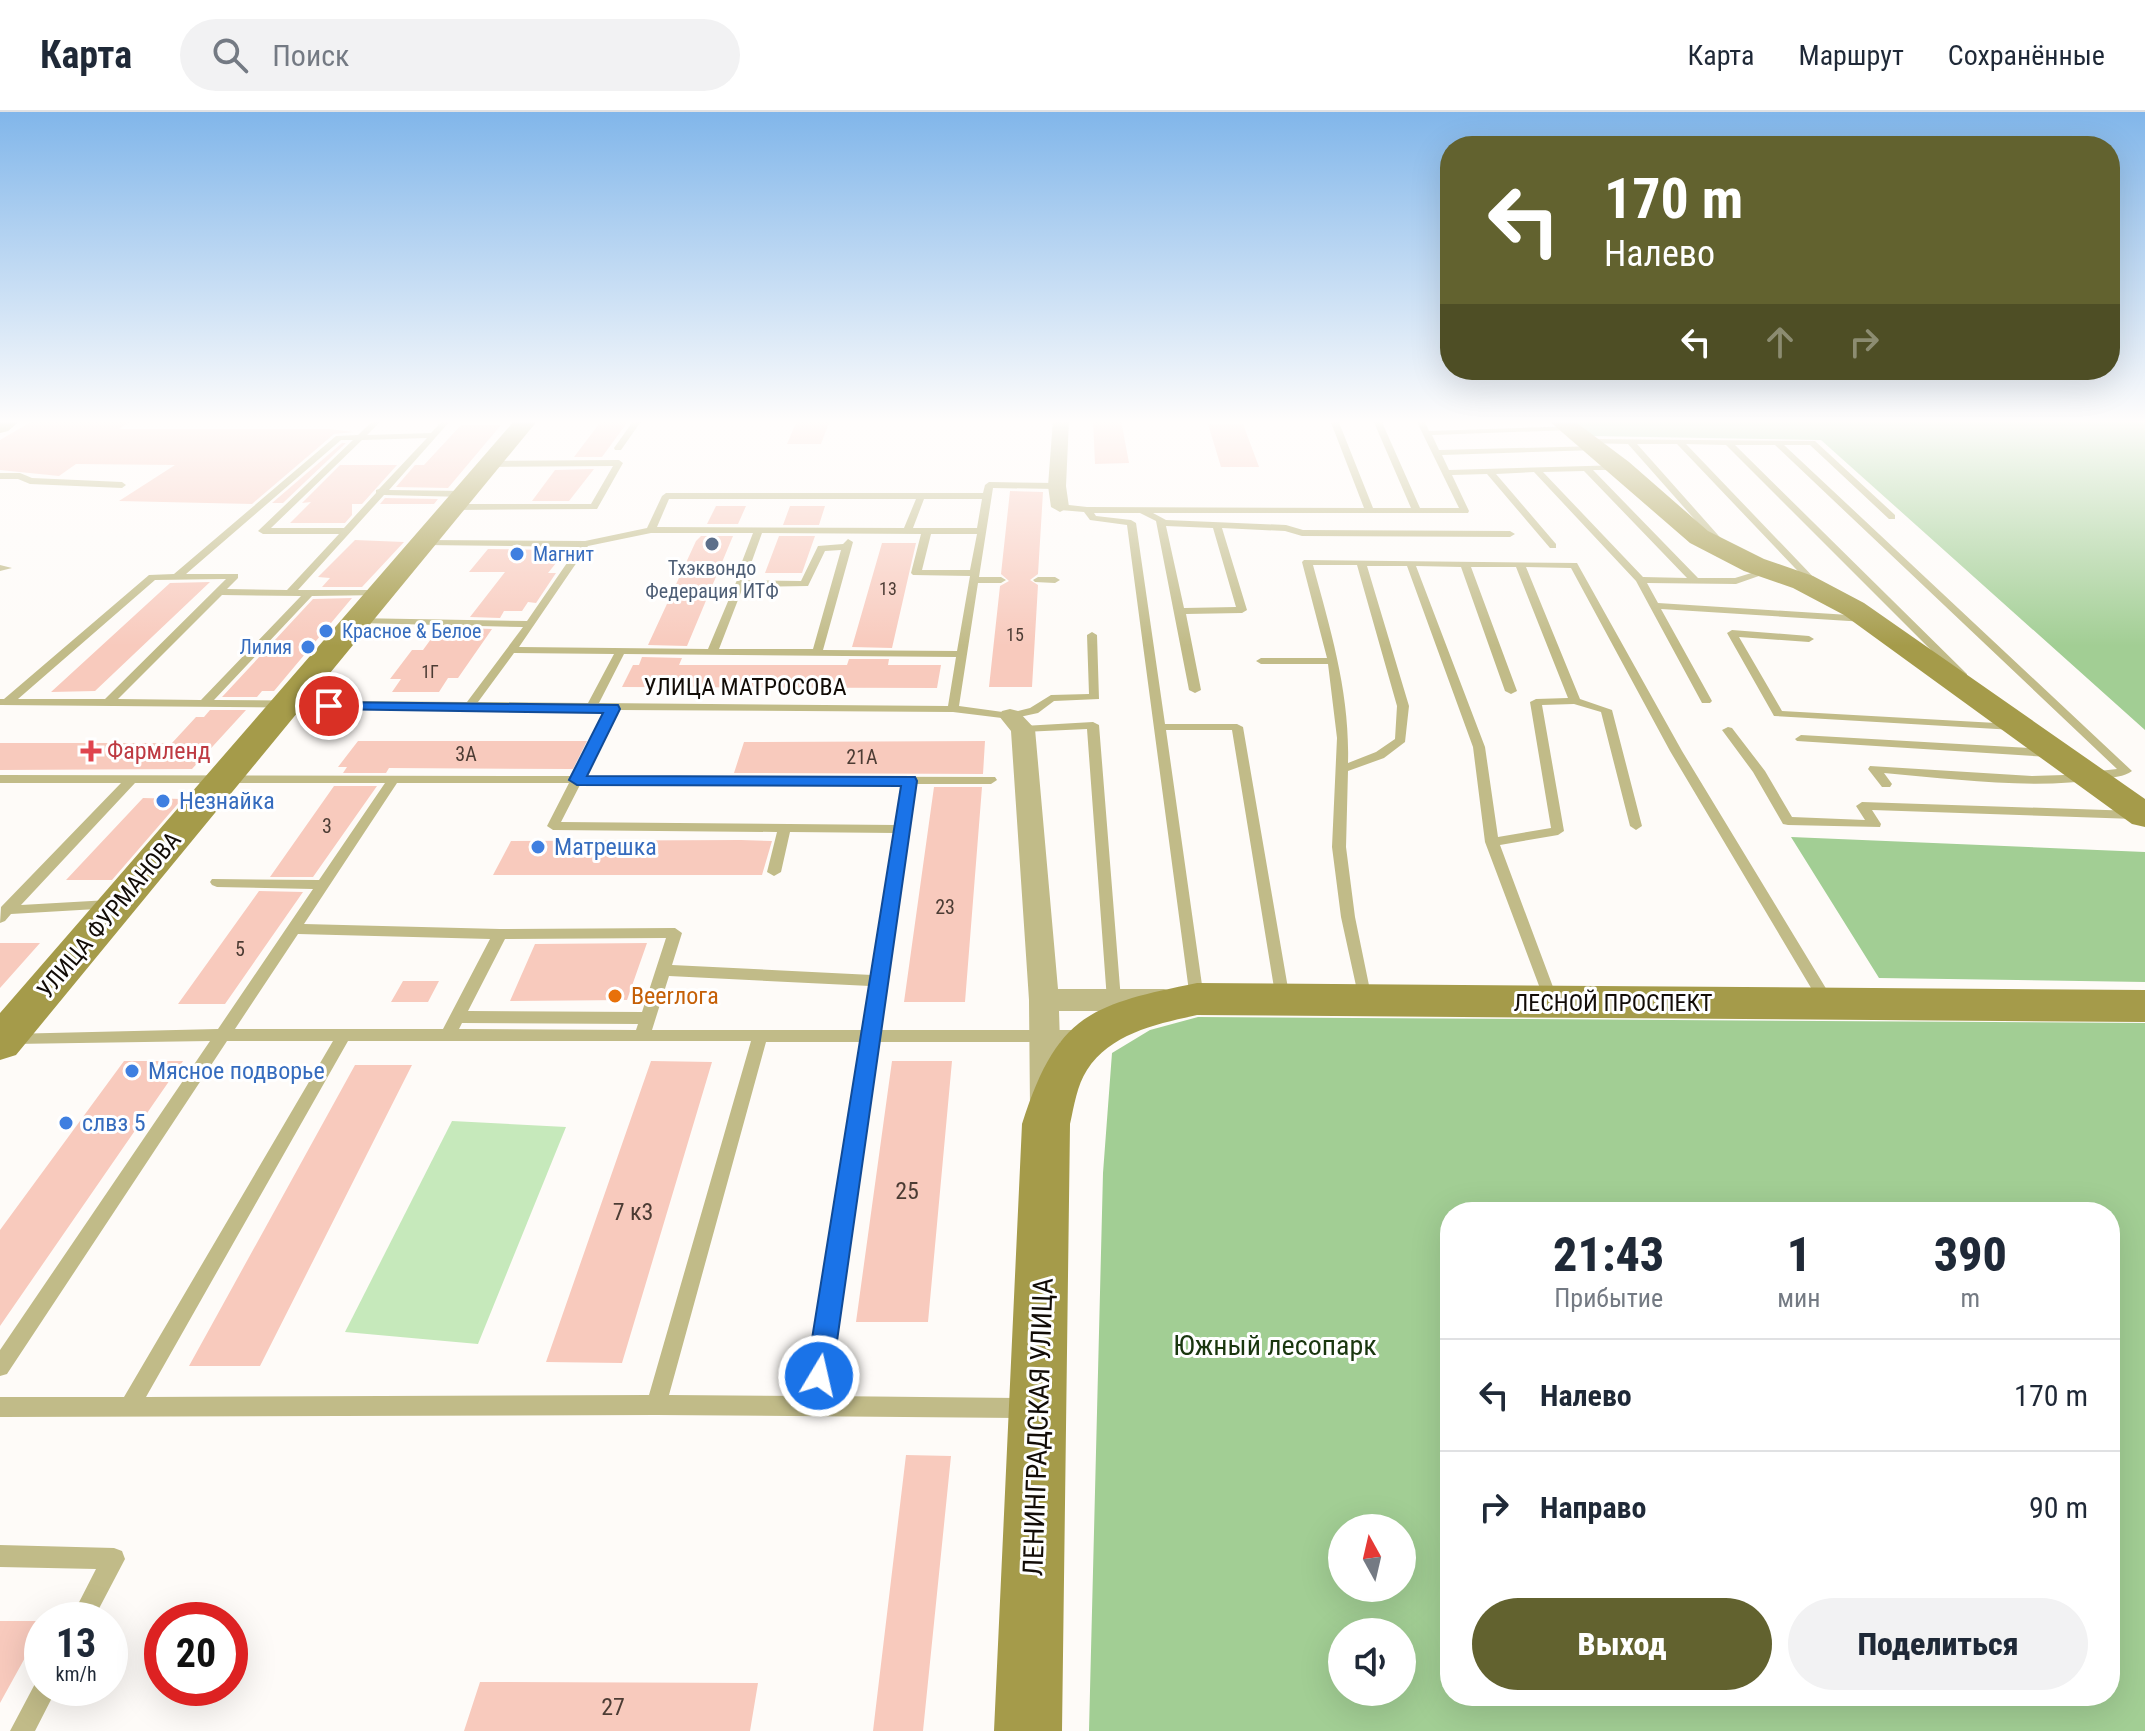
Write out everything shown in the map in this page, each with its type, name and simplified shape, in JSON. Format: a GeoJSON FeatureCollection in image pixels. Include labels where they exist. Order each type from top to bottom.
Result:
{"type":"FeatureCollection","features":[{"type":"Feature","properties":{"kind":"main road","name":"УЛИЦА ФУРМАНОВА"},"geometry":{"type":"LineString","coordinates":[[2,1040],[463,496]]}},
{"type":"Feature","properties":{"kind":"main road"},"geometry":{"type":"LineString","coordinates":[[1662,496],[1699,537],[1730,554],[1822,591],[1870,619],[2144,816]]}},
{"type":"Feature","properties":{"kind":"main road","name":"ЛЕСНОЙ ПРОСПЕКТ"},"geometry":{"type":"LineString","coordinates":[[1082,1024],[1197,999],[2145,1006]]}},
{"type":"Feature","properties":{"kind":"main road","name":"ЛЕНИНГРАДСКАЯ УЛИЦА"},"geometry":{"type":"LineString","coordinates":[[1028,1731],[1046,1124],[1061,1073],[1082,1024]]}},
{"type":"Feature","properties":{"kind":"street"},"geometry":{"type":"LineString","coordinates":[[1058,496],[1060,507]]}},
{"type":"Feature","properties":{"kind":"street"},"geometry":{"type":"LineString","coordinates":[[1017,723],[1044,1000]]}},
{"type":"Feature","properties":{"kind":"street"},"geometry":{"type":"LineString","coordinates":[[1044,1000],[1082,1024]]}},
{"type":"Feature","properties":{"kind":"street"},"geometry":{"type":"LineString","coordinates":[[1044,1000],[1082,1024]]}},
{"type":"Feature","properties":{"kind":"lane"},"geometry":{"type":"LineString","coordinates":[[177,576],[271,496]]}},
{"type":"Feature","properties":{"kind":"lane"},"geometry":{"type":"LineString","coordinates":[[299,496],[263,531],[343,531]]}},
{"type":"Feature","properties":{"kind":"lane"},"geometry":{"type":"LineString","coordinates":[[290,593],[376,496]]}},
{"type":"Feature","properties":{"kind":"lane"},"geometry":{"type":"LineString","coordinates":[[415,496],[594,507],[601,496]]}},
{"type":"Feature","properties":{"kind":"lane"},"geometry":{"type":"LineString","coordinates":[[651,530],[666,496],[988,496],[953,709]]}},
{"type":"Feature","properties":{"kind":"lane"},"geometry":{"type":"LineString","coordinates":[[908,530],[921,496]]}},
{"type":"Feature","properties":{"kind":"lane"},"geometry":{"type":"LineString","coordinates":[[1363,496],[1369,510]]}},
{"type":"Feature","properties":{"kind":"lane"},"geometry":{"type":"LineString","coordinates":[[1410,496],[1417,511]]}},
{"type":"Feature","properties":{"kind":"lane"},"geometry":{"type":"LineString","coordinates":[[1060,507],[1087,510],[1465,511],[1457,496]]}},
{"type":"Feature","properties":{"kind":"lane"},"geometry":{"type":"LineString","coordinates":[[1510,496],[1553,546]]}},
{"type":"Feature","properties":{"kind":"lane"},"geometry":{"type":"LineString","coordinates":[[1560,496],[1640,580],[1706,701]]}},
{"type":"Feature","properties":{"kind":"lane"},"geometry":{"type":"LineString","coordinates":[[1625,496],[1695,580]]}},
{"type":"Feature","properties":{"kind":"lane"},"geometry":{"type":"LineString","coordinates":[[1730,496],[1822,591]]}},
{"type":"Feature","properties":{"kind":"lane"},"geometry":{"type":"LineString","coordinates":[[1782,496],[1995,708]]}},
{"type":"Feature","properties":{"kind":"lane"},"geometry":{"type":"LineString","coordinates":[[1833,496],[2126,771],[2093,778],[2009,777],[1874,769],[1886,784]]}},
{"type":"Feature","properties":{"kind":"lane"},"geometry":{"type":"LineString","coordinates":[[1869,496],[1892,517]]}},
{"type":"Feature","properties":{"kind":"lane"},"geometry":{"type":"LineString","coordinates":[[1087,510],[1093,518],[1131,523],[1197,999]]}},
{"type":"Feature","properties":{"kind":"lane"},"geometry":{"type":"LineString","coordinates":[[1140,510],[1161,520],[1195,690]]}},
{"type":"Feature","properties":{"kind":"lane"},"geometry":{"type":"LineString","coordinates":[[1161,523],[1286,528],[1302,533],[1510,534]]}},
{"type":"Feature","properties":{"kind":"lane"},"geometry":{"type":"LineString","coordinates":[[1180,611],[1242,610],[1217,526]]}},
{"type":"Feature","properties":{"kind":"lane"},"geometry":{"type":"LineString","coordinates":[[424,542],[585,544],[651,530],[982,531]]}},
{"type":"Feature","properties":{"kind":"lane"},"geometry":{"type":"LineString","coordinates":[[712,653],[759,530]]}},
{"type":"Feature","properties":{"kind":"lane"},"geometry":{"type":"LineString","coordinates":[[817,653],[852,530]]}},
{"type":"Feature","properties":{"kind":"lane"},"geometry":{"type":"LineString","coordinates":[[927,530],[916,573],[1001,580]]}},
{"type":"Feature","properties":{"kind":"lane"},"geometry":{"type":"LineString","coordinates":[[468,708],[585,544]]}},
{"type":"Feature","properties":{"kind":"lane"},"geometry":{"type":"LineString","coordinates":[[740,579],[805,584],[821,548],[846,547]]}},
{"type":"Feature","properties":{"kind":"lane"},"geometry":{"type":"LineString","coordinates":[[1365,1000],[1348,917],[1339,847],[1343,738],[1334,661],[1307,562],[1574,565],[1676,751],[1828,1004]]}},
{"type":"Feature","properties":{"kind":"lane"},"geometry":{"type":"LineString","coordinates":[[1342,769],[1380,755],[1401,740],[1403,706],[1361,563]]}},
{"type":"Feature","properties":{"kind":"lane"},"geometry":{"type":"LineString","coordinates":[[1465,564],[1511,691]]}},
{"type":"Feature","properties":{"kind":"lane"},"geometry":{"type":"LineString","coordinates":[[1520,564],[1575,701]]}},
{"type":"Feature","properties":{"kind":"lane"},"geometry":{"type":"LineString","coordinates":[[1411,565],[1479,747],[1492,842],[1553,1003]]}},
{"type":"Feature","properties":{"kind":"lane"},"geometry":{"type":"LineString","coordinates":[[1640,580],[1736,581],[1771,570]]}},
{"type":"Feature","properties":{"kind":"lane"},"geometry":{"type":"LineString","coordinates":[[4,702],[152,577],[235,576],[108,703]]}},
{"type":"Feature","properties":{"kind":"lane"},"geometry":{"type":"LineString","coordinates":[[1038,580],[1055,580]]}},
{"type":"Feature","properties":{"kind":"lane"},"geometry":{"type":"LineString","coordinates":[[218,592],[380,593]]}},
{"type":"Feature","properties":{"kind":"lane"},"geometry":{"type":"LineString","coordinates":[[204,704],[309,593]]}},
{"type":"Feature","properties":{"kind":"lane"},"geometry":{"type":"LineString","coordinates":[[1654,606],[1870,619]]}},
{"type":"Feature","properties":{"kind":"lane"},"geometry":{"type":"LineString","coordinates":[[358,620],[530,624]]}},
{"type":"Feature","properties":{"kind":"lane"},"geometry":{"type":"LineString","coordinates":[[1809,639],[1732,633],[1778,714],[2023,728]]}},
{"type":"Feature","properties":{"kind":"lane"},"geometry":{"type":"LineString","coordinates":[[1017,723],[1051,698],[1095,697],[1092,635]]}},
{"type":"Feature","properties":{"kind":"lane"},"geometry":{"type":"LineString","coordinates":[[511,650],[962,654]]}},
{"type":"Feature","properties":{"kind":"lane"},"geometry":{"type":"LineString","coordinates":[[591,708],[620,652]]}},
{"type":"Feature","properties":{"kind":"lane"},"geometry":{"type":"LineString","coordinates":[[1261,661],[1334,661]]}},
{"type":"Feature","properties":{"kind":"lane"},"geometry":{"type":"LineString","coordinates":[[1492,842],[1558,831],[1536,702],[1575,701],[1606,710],[1636,826]]}},
{"type":"Feature","properties":{"kind":"lane","name":"УЛИЦА МАТРОСОВА"},"geometry":{"type":"LineString","coordinates":[[4,702],[468,708],[953,709],[1017,723],[1093,725],[1082,1024]]}},
{"type":"Feature","properties":{"kind":"lane"},"geometry":{"type":"LineString","coordinates":[[613,709],[553,826],[902,829]]}},
{"type":"Feature","properties":{"kind":"lane"},"geometry":{"type":"LineString","coordinates":[[1159,727],[1237,727],[1283,1000]]}},
{"type":"Feature","properties":{"kind":"lane"},"geometry":{"type":"LineString","coordinates":[[1728,730],[1759,771],[1788,821],[1875,824],[1862,806],[2144,816]]}},
{"type":"Feature","properties":{"kind":"lane"},"geometry":{"type":"LineString","coordinates":[[1801,739],[2058,753]]}},
{"type":"Feature","properties":{"kind":"lane"},"geometry":{"type":"LineString","coordinates":[[0,779],[991,780]]}},
{"type":"Feature","properties":{"kind":"lane"},"geometry":{"type":"LineString","coordinates":[[3,913],[132,779]]}},
{"type":"Feature","properties":{"kind":"lane"},"geometry":{"type":"LineString","coordinates":[[0,1367],[394,779]]}},
{"type":"Feature","properties":{"kind":"lane"},"geometry":{"type":"LineString","coordinates":[[814,1407],[909,781]]}},
{"type":"Feature","properties":{"kind":"lane"},"geometry":{"type":"LineString","coordinates":[[774,872],[784,828]]}},
{"type":"Feature","properties":{"kind":"lane"},"geometry":{"type":"LineString","coordinates":[[217,882],[324,885]]}},
{"type":"Feature","properties":{"kind":"lane"},"geometry":{"type":"LineString","coordinates":[[3,913],[117,904]]}},
{"type":"Feature","properties":{"kind":"lane"},"geometry":{"type":"LineString","coordinates":[[295,929],[500,934],[675,933],[642,1036]]}},
{"type":"Feature","properties":{"kind":"lane"},"geometry":{"type":"LineString","coordinates":[[448,1035],[500,934]]}},
{"type":"Feature","properties":{"kind":"lane"},"geometry":{"type":"LineString","coordinates":[[663,970],[878,981]]}},
{"type":"Feature","properties":{"kind":"lane"},"geometry":{"type":"LineString","coordinates":[[457,1017],[647,1018]]}},
{"type":"Feature","properties":{"kind":"lane"},"geometry":{"type":"LineString","coordinates":[[2,1040],[225,1035],[871,1037],[1082,1024]]}},
{"type":"Feature","properties":{"kind":"lane"},"geometry":{"type":"LineString","coordinates":[[129,1407],[344,1035]]}},
{"type":"Feature","properties":{"kind":"lane"},"geometry":{"type":"LineString","coordinates":[[656,1405],[760,1036]]}},
{"type":"Feature","properties":{"kind":"lane"},"geometry":{"type":"LineString","coordinates":[[0,1407],[656,1405],[1039,1408]]}},
{"type":"Feature","properties":{"kind":"lane"},"geometry":{"type":"LineString","coordinates":[[0,1556],[114,1559],[91,1602]]}},
{"type":"Feature","properties":{"kind":"lane"},"geometry":{"type":"LineString","coordinates":[[22,1731],[35,1706]]}},
{"type":"Feature","properties":{"kind":"green space"},"geometry":{"type":"Polygon","coordinates":[[[1883,496],[2145,496],[2145,730],[1883,496]]]}},
{"type":"Feature","properties":{"kind":"green space"},"geometry":{"type":"Polygon","coordinates":[[[1791,837],[2145,852],[2145,982],[1879,978],[1791,837]]]}},
{"type":"Feature","properties":{"kind":"green space","name":"Южный лесопарк"},"geometry":{"type":"Polygon","coordinates":[[[1198,1017],[2145,1023],[2145,1731],[1089,1731],[1103,1173],[1112,1053],[1150,1030],[1198,1017]]]}},
{"type":"Feature","properties":{"kind":"green space"},"geometry":{"type":"Polygon","coordinates":[[[452,1121],[566,1127],[478,1344],[345,1332],[452,1121]]]}},
{"type":"Feature","properties":{"kind":"building"},"geometry":{"type":"Polygon","coordinates":[[[127,496],[262,496],[252,504],[119,501],[127,496]]]}},
{"type":"Feature","properties":{"kind":"building"},"geometry":{"type":"Polygon","coordinates":[[[281,496],[291,496],[283,503],[272,503],[281,496]]]}},
{"type":"Feature","properties":{"kind":"building"},"geometry":{"type":"Polygon","coordinates":[[[309,496],[370,496],[362,504],[352,504],[352,515],[345,523],[290,523],[311,502],[302,503],[309,496]]]}},
{"type":"Feature","properties":{"kind":"building"},"geometry":{"type":"Polygon","coordinates":[[[536,496],[573,496],[569,501],[532,501],[536,496]]]}},
{"type":"Feature","properties":{"kind":"building"},"geometry":{"type":"Polygon","coordinates":[[[1010,496],[1043,496],[1038,574],[1030,580],[1038,585],[1032,687],[989,687],[1000,586],[1009,581],[1001,574],[1010,496]]]}},
{"type":"Feature","properties":{"kind":"building"},"geometry":{"type":"Polygon","coordinates":[[[385,498],[438,499],[434,504],[380,504],[385,498]]]}},
{"type":"Feature","properties":{"kind":"building"},"geometry":{"type":"Polygon","coordinates":[[[716,506],[746,506],[738,524],[707,524],[716,506]]]}},
{"type":"Feature","properties":{"kind":"building"},"geometry":{"type":"Polygon","coordinates":[[[790,506],[825,506],[819,525],[783,525],[790,506]]]}},
{"type":"Feature","properties":{"kind":"building"},"geometry":{"type":"Polygon","coordinates":[[[701,536],[733,536],[687,646],[648,645],[696,541],[701,536]]]}},
{"type":"Feature","properties":{"kind":"building"},"geometry":{"type":"Polygon","coordinates":[[[779,536],[815,536],[802,573],[765,573],[779,536]]]}},
{"type":"Feature","properties":{"kind":"building"},"geometry":{"type":"Polygon","coordinates":[[[355,540],[404,542],[362,587],[322,587],[330,578],[318,577],[355,540]]]}},
{"type":"Feature","properties":{"kind":"building"},"geometry":{"type":"Polygon","coordinates":[[[882,543],[916,543],[892,648],[852,647],[882,543]]]}},
{"type":"Feature","properties":{"kind":"building"},"geometry":{"type":"Polygon","coordinates":[[[488,549],[553,550],[543,562],[556,563],[548,573],[556,573],[536,603],[528,602],[522,611],[504,611],[500,618],[470,617],[505,572],[469,572],[488,549]]]}},
{"type":"Feature","properties":{"kind":"building"},"geometry":{"type":"Polygon","coordinates":[[[210,582],[95,691],[51,692],[170,583],[210,582]]]}},
{"type":"Feature","properties":{"kind":"building"},"geometry":{"type":"Polygon","coordinates":[[[352,598],[274,691],[262,691],[257,697],[222,697],[313,599],[352,598]]]}},
{"type":"Feature","properties":{"kind":"building"},"geometry":{"type":"Polygon","coordinates":[[[461,628],[492,629],[458,678],[448,678],[439,692],[392,692],[401,679],[390,679],[412,650],[423,650],[431,639],[452,639],[461,628]]]}},
{"type":"Feature","properties":{"kind":"building"},"geometry":{"type":"Polygon","coordinates":[[[642,657],[682,658],[679,665],[847,665],[849,659],[889,659],[888,665],[941,665],[937,688],[622,687],[633,665],[639,665],[642,657]]]}},
{"type":"Feature","properties":{"kind":"building"},"geometry":{"type":"Polygon","coordinates":[[[210,710],[246,710],[192,769],[0,770],[0,743],[172,743],[196,717],[204,717],[210,710]]]}},
{"type":"Feature","properties":{"kind":"building"},"geometry":{"type":"Polygon","coordinates":[[[358,741],[587,741],[573,769],[389,768],[386,773],[343,773],[347,767],[338,767],[358,741]]]}},
{"type":"Feature","properties":{"kind":"building"},"geometry":{"type":"Polygon","coordinates":[[[985,741],[983,774],[734,773],[744,742],[985,741]]]}},
{"type":"Feature","properties":{"kind":"building"},"geometry":{"type":"Polygon","coordinates":[[[334,786],[377,786],[313,877],[270,877],[334,786]]]}},
{"type":"Feature","properties":{"kind":"building"},"geometry":{"type":"Polygon","coordinates":[[[934,787],[982,787],[965,1002],[904,1002],[934,787]]]}},
{"type":"Feature","properties":{"kind":"building"},"geometry":{"type":"Polygon","coordinates":[[[143,798],[182,799],[112,880],[66,880],[143,798]]]}},
{"type":"Feature","properties":{"kind":"building"},"geometry":{"type":"Polygon","coordinates":[[[511,841],[772,841],[762,875],[493,875],[511,841]]]}},
{"type":"Feature","properties":{"kind":"building"},"geometry":{"type":"Polygon","coordinates":[[[259,891],[303,892],[225,1004],[178,1004],[259,891]]]}},
{"type":"Feature","properties":{"kind":"building"},"geometry":{"type":"Polygon","coordinates":[[[0,943],[40,943],[0,988],[0,943]]]}},
{"type":"Feature","properties":{"kind":"building"},"geometry":{"type":"Polygon","coordinates":[[[647,943],[627,1000],[510,1001],[535,944],[647,943]]]}},
{"type":"Feature","properties":{"kind":"building"},"geometry":{"type":"Polygon","coordinates":[[[403,981],[439,981],[428,1002],[391,1002],[403,981]]]}},
{"type":"Feature","properties":{"kind":"building"},"geometry":{"type":"Polygon","coordinates":[[[124,1061],[183,1061],[0,1326],[0,1230],[124,1061]]]}},
{"type":"Feature","properties":{"kind":"building"},"geometry":{"type":"Polygon","coordinates":[[[651,1061],[712,1062],[622,1363],[546,1362],[651,1061]]]}},
{"type":"Feature","properties":{"kind":"building"},"geometry":{"type":"Polygon","coordinates":[[[892,1061],[952,1061],[928,1322],[856,1322],[892,1061]]]}},
{"type":"Feature","properties":{"kind":"building"},"geometry":{"type":"Polygon","coordinates":[[[355,1065],[412,1065],[260,1366],[189,1366],[355,1065]]]}},
{"type":"Feature","properties":{"kind":"building"},"geometry":{"type":"Polygon","coordinates":[[[906,1455],[951,1456],[923,1731],[873,1731],[906,1455]]]}},
{"type":"Feature","properties":{"kind":"building"},"geometry":{"type":"Polygon","coordinates":[[[0,1621],[24,1621],[24,1660],[0,1703],[0,1621]]]}},
{"type":"Feature","properties":{"kind":"building"},"geometry":{"type":"Polygon","coordinates":[[[480,1682],[758,1683],[750,1731],[464,1731],[480,1682]]]}},
{"type":"Feature","properties":{"kind":"place","name":"Тхэквондо Федерация ИТФ"},"geometry":{"type":"Point","coordinates":[712,544]}},
{"type":"Feature","properties":{"kind":"place","name":"Магнит"},"geometry":{"type":"Point","coordinates":[517,554]}},
{"type":"Feature","properties":{"kind":"place","name":"Красное & Белое"},"geometry":{"type":"Point","coordinates":[326,631]}},
{"type":"Feature","properties":{"kind":"place","name":"Лилия"},"geometry":{"type":"Point","coordinates":[308,647]}},
{"type":"Feature","properties":{"kind":"place","name":"Фармленд"},"geometry":{"type":"Point","coordinates":[91,751]}},
{"type":"Feature","properties":{"kind":"place","name":"Незнайка"},"geometry":{"type":"Point","coordinates":[163,801]}},
{"type":"Feature","properties":{"kind":"place","name":"Матрешка"},"geometry":{"type":"Point","coordinates":[538,847]}},
{"type":"Feature","properties":{"kind":"place","name":"Beerлога"},"geometry":{"type":"Point","coordinates":[615,996]}},
{"type":"Feature","properties":{"kind":"place","name":"Мясное подворье"},"geometry":{"type":"Point","coordinates":[132,1071]}},
{"type":"Feature","properties":{"kind":"place","name":"слвз 5"},"geometry":{"type":"Point","coordinates":[66,1123]}},
{"type":"Feature","properties":{"kind":"route"},"geometry":{"type":"LineString","coordinates":[[329,706],[613,709],[577,780],[909,781],[819,1376]]}}]}
